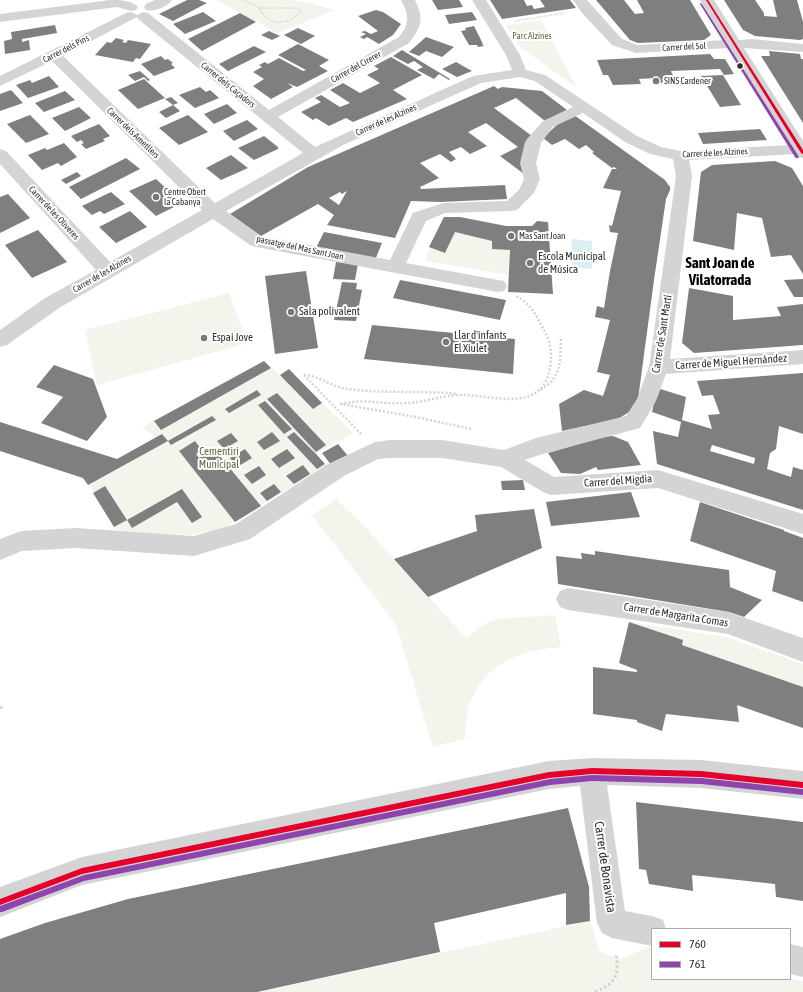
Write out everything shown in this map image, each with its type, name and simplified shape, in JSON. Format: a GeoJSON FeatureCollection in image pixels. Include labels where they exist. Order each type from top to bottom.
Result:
{"type":"FeatureCollection","features":[{"type":"Feature","properties":{"kind":"street","name":"Carrer dels Pins"},"geometry":{"type":"LineString","coordinates":[[0,82],[165,0]]}},
{"type":"Feature","properties":{"kind":"street","name":"Carrer del Cirerer"},"geometry":{"type":"LineString","coordinates":[[268,117],[404,40],[414,28],[415,19],[408,0]]}},
{"type":"Feature","properties":{"kind":"street"},"geometry":{"type":"LineString","coordinates":[[479,0],[513,55],[520,73]]}},
{"type":"Feature","properties":{"kind":"street"},"geometry":{"type":"LineString","coordinates":[[707,0],[802,149]]}},
{"type":"Feature","properties":{"kind":"street"},"geometry":{"type":"LineString","coordinates":[[0,18],[116,3],[139,12]]}},
{"type":"Feature","properties":{"kind":"street","name":"Carrer del Sol"},"geometry":{"type":"LineString","coordinates":[[584,5],[617,42],[636,49],[752,43],[803,48]]}},
{"type":"Feature","properties":{"kind":"street","name":"Carrer dels Caçadors"},"geometry":{"type":"LineString","coordinates":[[139,12],[314,154]]}},
{"type":"Feature","properties":{"kind":"street","name":"Carrer dels Ametllers"},"geometry":{"type":"LineString","coordinates":[[54,55],[212,210]]}},
{"type":"Feature","properties":{"kind":"street","name":"Carrer de les Alzines"},"geometry":{"type":"LineString","coordinates":[[0,340],[52,303],[212,210],[314,154],[338,141],[478,79],[520,73],[540,78],[631,140],[656,150],[680,156],[802,149]]}},
{"type":"Feature","properties":{"kind":"street"},"geometry":{"type":"LineString","coordinates":[[395,267],[419,217],[443,208],[511,206],[526,193],[532,179],[528,163],[533,142],[548,124],[584,107]]}},
{"type":"Feature","properties":{"kind":"street","name":"Carrer de les Oliveres"},"geometry":{"type":"LineString","coordinates":[[0,154],[108,271]]}},
{"type":"Feature","properties":{"kind":"street","name":"Carrer de Sant Martí"},"geometry":{"type":"LineString","coordinates":[[505,459],[536,447],[633,422],[646,401],[660,367],[684,176],[680,156]]}},
{"type":"Feature","properties":{"kind":"street","name":"passatge del Mas Sant Joan"},"geometry":{"type":"LineString","coordinates":[[212,210],[256,240],[498,286]]}},
{"type":"Feature","properties":{"kind":"street","name":"Carrer de Miguel Hernández"},"geometry":{"type":"LineString","coordinates":[[660,367],[803,357]]}},
{"type":"Feature","properties":{"kind":"street"},"geometry":{"type":"LineString","coordinates":[[0,550],[21,541],[76,538],[140,541],[194,546],[242,532],[336,470],[375,451],[390,449],[442,449],[505,459]]}},
{"type":"Feature","properties":{"kind":"street","name":"Carrer del Migdia"},"geometry":{"type":"LineString","coordinates":[[505,459],[551,486],[658,479],[803,524]]}},
{"type":"Feature","properties":{"kind":"street","name":"Carrer de Margarita Comas"},"geometry":{"type":"LineString","coordinates":[[568,599],[728,623],[803,650]]}},
{"type":"Feature","properties":{"kind":"street"},"geometry":{"type":"LineString","coordinates":[[0,902],[82,871],[549,775],[592,771],[701,774],[803,785]]}},
{"type":"Feature","properties":{"kind":"street","name":"Carrer de Bonavista"},"geometry":{"type":"LineString","coordinates":[[592,771],[612,923],[651,931]]}},
{"type":"Feature","properties":{"kind":"street"},"geometry":{"type":"LineString","coordinates":[[791,959],[803,962]]}},
{"type":"Feature","properties":{"kind":"path"},"geometry":{"type":"LineString","coordinates":[[243,0],[259,8],[295,8],[301,10],[302,12],[296,18],[288,22],[275,24],[267,20],[259,8]]}},
{"type":"Feature","properties":{"kind":"path"},"geometry":{"type":"LineString","coordinates":[[494,24],[584,5]]}},
{"type":"Feature","properties":{"kind":"path"},"geometry":{"type":"LineString","coordinates":[[498,286],[508,294],[520,298],[532,310],[548,336],[551,358],[550,373],[541,390]]}},
{"type":"Feature","properties":{"kind":"path"},"geometry":{"type":"LineString","coordinates":[[375,451],[369,441],[304,375],[315,375],[329,385],[348,389],[383,391],[439,391],[462,395],[516,398],[530,396],[551,384],[558,377],[560,369],[561,339]]}},
{"type":"Feature","properties":{"kind":"path"},"geometry":{"type":"LineString","coordinates":[[333,405],[351,401],[410,403],[462,395]]}},
{"type":"Feature","properties":{"kind":"path"},"geometry":{"type":"LineString","coordinates":[[341,404],[416,417],[474,430]]}},
{"type":"Feature","properties":{"kind":"path"},"geometry":{"type":"LineString","coordinates":[[595,992],[612,985],[617,976],[618,966],[612,923]]}},
{"type":"Feature","properties":{"kind":"green space"},"geometry":{"type":"Polygon","coordinates":[[[216,0],[291,0],[310,3],[335,10],[277,33],[216,0]]]}},
{"type":"Feature","properties":{"kind":"green space","name":"Parc Alzines"},"geometry":{"type":"Polygon","coordinates":[[[541,20],[577,88],[519,46],[506,25],[541,20]]]}},
{"type":"Feature","properties":{"kind":"green space"},"geometry":{"type":"Polygon","coordinates":[[[455,232],[492,241],[493,249],[510,250],[509,275],[425,261],[429,247],[445,253],[455,232]]]}},
{"type":"Feature","properties":{"kind":"green space"},"geometry":{"type":"Polygon","coordinates":[[[229,293],[248,343],[97,385],[85,330],[229,293]]]}},
{"type":"Feature","properties":{"kind":"green space","name":"Cementiri Municipal"},"geometry":{"type":"Polygon","coordinates":[[[264,361],[280,375],[289,369],[353,433],[316,454],[327,466],[222,529],[190,535],[115,530],[93,491],[83,478],[155,438],[142,427],[264,361]]]}},
{"type":"Feature","properties":{"kind":"green space"},"geometry":{"type":"Polygon","coordinates":[[[336,499],[364,526],[467,639],[481,626],[497,619],[555,615],[561,647],[533,651],[520,655],[497,667],[487,676],[478,687],[469,705],[466,719],[465,739],[433,747],[396,625],[312,515],[336,499]]]}},
{"type":"Feature","properties":{"kind":"green space"},"geometry":{"type":"Polygon","coordinates":[[[628,622],[726,637],[803,664],[803,687],[681,645],[682,640],[628,622]]]}},
{"type":"Feature","properties":{"kind":"green space"},"geometry":{"type":"Polygon","coordinates":[[[590,921],[600,952],[621,959],[651,946],[651,980],[791,980],[791,978],[803,981],[803,992],[257,992],[590,921]]]}},
{"type":"Feature","properties":{"kind":"shaded area"},"geometry":{"type":"Polygon","coordinates":[[[572,239],[592,241],[592,269],[572,267],[572,239]]]}},
{"type":"Feature","properties":{"kind":"building"},"geometry":{"type":"Polygon","coordinates":[[[187,0],[199,0],[207,3],[173,21],[159,14],[187,0]]]}},
{"type":"Feature","properties":{"kind":"building"},"geometry":{"type":"Polygon","coordinates":[[[432,0],[459,0],[463,7],[438,10],[432,0]]]}},
{"type":"Feature","properties":{"kind":"building"},"geometry":{"type":"Polygon","coordinates":[[[490,0],[524,0],[527,6],[532,5],[534,9],[545,7],[540,0],[570,0],[576,8],[502,19],[490,0]]]}},
{"type":"Feature","properties":{"kind":"building"},"geometry":{"type":"Polygon","coordinates":[[[596,0],[624,0],[635,14],[644,13],[637,0],[690,0],[711,35],[704,40],[638,43],[630,40],[596,0]]]}},
{"type":"Feature","properties":{"kind":"building"},"geometry":{"type":"Polygon","coordinates":[[[724,0],[755,0],[764,13],[764,16],[777,17],[773,0],[797,0],[803,22],[803,39],[755,36],[743,30],[724,0]]]}},
{"type":"Feature","properties":{"kind":"building"},"geometry":{"type":"Polygon","coordinates":[[[376,10],[383,12],[401,24],[393,35],[379,44],[367,37],[364,39],[360,37],[366,34],[361,32],[365,31],[371,34],[378,31],[358,16],[376,10]]]}},
{"type":"Feature","properties":{"kind":"building"},"geometry":{"type":"Polygon","coordinates":[[[203,12],[216,21],[185,34],[173,24],[203,12]]]}},
{"type":"Feature","properties":{"kind":"building"},"geometry":{"type":"Polygon","coordinates":[[[472,12],[477,20],[449,24],[445,15],[472,12]]]}},
{"type":"Feature","properties":{"kind":"building"},"geometry":{"type":"Polygon","coordinates":[[[240,13],[256,22],[202,51],[188,39],[240,13]]]}},
{"type":"Feature","properties":{"kind":"building"},"geometry":{"type":"Polygon","coordinates":[[[55,25],[57,33],[22,39],[22,42],[29,40],[30,50],[5,54],[4,41],[12,39],[11,32],[55,25]]]}},
{"type":"Feature","properties":{"kind":"building"},"geometry":{"type":"Polygon","coordinates":[[[474,26],[484,46],[478,47],[477,45],[469,45],[461,31],[466,30],[465,28],[474,26]]]}},
{"type":"Feature","properties":{"kind":"building"},"geometry":{"type":"Polygon","coordinates":[[[298,28],[315,36],[301,44],[284,35],[298,28]]]}},
{"type":"Feature","properties":{"kind":"building"},"geometry":{"type":"Polygon","coordinates":[[[269,31],[280,36],[272,40],[261,35],[269,31]]]}},
{"type":"Feature","properties":{"kind":"building"},"geometry":{"type":"Polygon","coordinates":[[[426,37],[454,47],[442,57],[426,51],[419,56],[409,52],[426,37]]]}},
{"type":"Feature","properties":{"kind":"building"},"geometry":{"type":"Polygon","coordinates":[[[116,38],[124,40],[122,42],[126,43],[128,40],[151,44],[140,59],[136,58],[133,62],[95,55],[107,42],[111,43],[116,38]]]}},
{"type":"Feature","properties":{"kind":"building"},"geometry":{"type":"Polygon","coordinates":[[[298,44],[329,60],[319,66],[328,71],[297,87],[287,83],[293,87],[271,99],[253,86],[264,79],[253,72],[262,67],[259,65],[265,62],[268,64],[279,58],[303,71],[306,70],[278,55],[298,44]]]}},
{"type":"Feature","properties":{"kind":"building"},"geometry":{"type":"Polygon","coordinates":[[[254,46],[266,52],[228,71],[219,64],[254,46]]]}},
{"type":"Feature","properties":{"kind":"building"},"geometry":{"type":"Polygon","coordinates":[[[402,50],[450,79],[449,80],[439,74],[434,79],[417,70],[423,67],[414,61],[408,64],[393,56],[402,50]]]}},
{"type":"Feature","properties":{"kind":"building"},"geometry":{"type":"Polygon","coordinates":[[[769,51],[800,54],[801,59],[803,59],[803,123],[761,56],[770,56],[769,51]]]}},
{"type":"Feature","properties":{"kind":"building"},"geometry":{"type":"Polygon","coordinates":[[[710,54],[714,59],[725,59],[734,74],[724,75],[720,69],[671,71],[676,82],[658,83],[656,78],[639,79],[641,84],[613,85],[608,75],[603,75],[597,60],[710,54]]]}},
{"type":"Feature","properties":{"kind":"building"},"geometry":{"type":"Polygon","coordinates":[[[161,56],[165,60],[168,59],[173,63],[171,64],[175,68],[154,76],[141,64],[161,56]]]}},
{"type":"Feature","properties":{"kind":"building"},"geometry":{"type":"Polygon","coordinates":[[[391,57],[422,75],[393,90],[407,99],[353,122],[346,118],[329,126],[316,118],[313,120],[301,112],[321,102],[315,98],[321,95],[340,107],[350,103],[330,90],[343,83],[360,93],[380,83],[367,75],[379,69],[374,66],[391,57]]]}},
{"type":"Feature","properties":{"kind":"building"},"geometry":{"type":"Polygon","coordinates":[[[456,62],[472,71],[457,77],[442,69],[456,62]]]}},
{"type":"Feature","properties":{"kind":"building"},"geometry":{"type":"Polygon","coordinates":[[[140,71],[150,80],[148,81],[144,77],[135,81],[128,75],[140,71]]]}},
{"type":"Feature","properties":{"kind":"building"},"geometry":{"type":"Polygon","coordinates":[[[723,75],[741,105],[720,107],[701,76],[723,75]]]}},
{"type":"Feature","properties":{"kind":"building"},"geometry":{"type":"Polygon","coordinates":[[[49,76],[59,87],[28,98],[16,85],[30,80],[32,83],[49,76]]]}},
{"type":"Feature","properties":{"kind":"building"},"geometry":{"type":"Polygon","coordinates":[[[144,79],[165,98],[138,109],[118,90],[144,79]]]}},
{"type":"Feature","properties":{"kind":"building"},"geometry":{"type":"Polygon","coordinates":[[[494,86],[498,89],[502,87],[542,91],[567,110],[545,121],[516,98],[494,108],[532,136],[524,174],[500,156],[518,147],[486,123],[468,132],[487,146],[470,154],[461,147],[449,152],[456,159],[451,162],[440,154],[420,163],[439,178],[420,187],[421,189],[505,185],[507,199],[440,202],[411,201],[395,238],[327,225],[334,215],[318,204],[261,236],[230,214],[308,167],[494,86]],[[347,191],[342,194],[340,192],[329,198],[339,205],[347,191]]]}},
{"type":"Feature","properties":{"kind":"building"},"geometry":{"type":"Polygon","coordinates":[[[200,87],[206,92],[210,90],[219,98],[195,108],[179,95],[200,87]]]}},
{"type":"Feature","properties":{"kind":"building"},"geometry":{"type":"Polygon","coordinates":[[[11,90],[23,103],[0,111],[0,94],[11,90]]]}},
{"type":"Feature","properties":{"kind":"building"},"geometry":{"type":"Polygon","coordinates":[[[65,91],[75,100],[44,112],[35,103],[65,91]]]}},
{"type":"Feature","properties":{"kind":"building"},"geometry":{"type":"Polygon","coordinates":[[[171,97],[178,103],[173,105],[165,99],[171,97]]]}},
{"type":"Feature","properties":{"kind":"building"},"geometry":{"type":"Polygon","coordinates":[[[227,104],[237,113],[214,124],[204,114],[227,104]]]}},
{"type":"Feature","properties":{"kind":"building"},"geometry":{"type":"Polygon","coordinates":[[[173,105],[180,111],[166,118],[159,112],[173,105]]]}},
{"type":"Feature","properties":{"kind":"building"},"geometry":{"type":"Polygon","coordinates":[[[79,107],[91,118],[65,131],[52,118],[79,107]]]}},
{"type":"Feature","properties":{"kind":"building"},"geometry":{"type":"Polygon","coordinates":[[[30,115],[49,134],[26,143],[7,124],[30,115]]]}},
{"type":"Feature","properties":{"kind":"building"},"geometry":{"type":"Polygon","coordinates":[[[188,115],[208,132],[179,145],[159,128],[188,115]]]}},
{"type":"Feature","properties":{"kind":"building"},"geometry":{"type":"Polygon","coordinates":[[[574,115],[665,180],[670,187],[670,190],[666,199],[637,407],[618,419],[562,431],[559,404],[584,390],[603,396],[610,375],[597,372],[610,320],[595,317],[597,306],[604,308],[618,233],[610,232],[609,225],[612,226],[621,191],[603,188],[612,169],[617,169],[614,167],[612,168],[592,153],[594,152],[586,145],[579,149],[565,139],[552,145],[543,138],[560,122],[574,115]]]}},
{"type":"Feature","properties":{"kind":"building"},"geometry":{"type":"Polygon","coordinates":[[[247,120],[258,129],[234,141],[223,131],[247,120]]]}},
{"type":"Feature","properties":{"kind":"building"},"geometry":{"type":"Polygon","coordinates":[[[99,124],[110,136],[103,139],[105,141],[86,149],[81,144],[84,143],[81,140],[77,142],[71,136],[99,124]]]}},
{"type":"Feature","properties":{"kind":"building"},"geometry":{"type":"Polygon","coordinates":[[[760,129],[767,140],[703,144],[698,133],[760,129]]]}},
{"type":"Feature","properties":{"kind":"building"},"geometry":{"type":"Polygon","coordinates":[[[264,136],[278,147],[278,149],[254,160],[238,148],[264,136]]]}},
{"type":"Feature","properties":{"kind":"building"},"geometry":{"type":"Polygon","coordinates":[[[64,143],[77,157],[61,166],[58,163],[42,170],[28,155],[45,148],[47,150],[64,143]]]}},
{"type":"Feature","properties":{"kind":"building"},"geometry":{"type":"Polygon","coordinates":[[[231,155],[248,168],[221,180],[206,168],[231,155]]]}},
{"type":"Feature","properties":{"kind":"building"},"geometry":{"type":"Polygon","coordinates":[[[126,158],[140,169],[81,199],[69,187],[126,158]]]}},
{"type":"Feature","properties":{"kind":"building"},"geometry":{"type":"Polygon","coordinates":[[[775,161],[792,168],[803,186],[803,274],[791,255],[771,257],[762,218],[737,213],[734,250],[693,241],[701,172],[712,165],[775,161]]]}},
{"type":"Feature","properties":{"kind":"building"},"geometry":{"type":"Polygon","coordinates":[[[77,172],[81,176],[66,184],[61,180],[77,172]]]}},
{"type":"Feature","properties":{"kind":"building","name":"Centre Obert la Cabanya"},"geometry":{"type":"Polygon","coordinates":[[[156,179],[182,203],[156,216],[129,191],[156,179]]]}},
{"type":"Feature","properties":{"kind":"building"},"geometry":{"type":"Polygon","coordinates":[[[111,192],[125,204],[104,214],[100,211],[92,215],[82,206],[111,192]]]}},
{"type":"Feature","properties":{"kind":"building"},"geometry":{"type":"Polygon","coordinates":[[[8,194],[30,218],[0,233],[0,197],[8,194]]]}},
{"type":"Feature","properties":{"kind":"building"},"geometry":{"type":"Polygon","coordinates":[[[130,211],[147,227],[116,243],[99,227],[130,211]]]}},
{"type":"Feature","properties":{"kind":"building"},"geometry":{"type":"Polygon","coordinates":[[[444,217],[460,217],[506,226],[532,226],[537,221],[548,222],[553,294],[508,292],[510,250],[492,249],[492,241],[455,232],[445,253],[429,247],[444,217]]]}},
{"type":"Feature","properties":{"kind":"building"},"geometry":{"type":"Polygon","coordinates":[[[38,230],[67,262],[32,278],[5,245],[38,230]]]}},
{"type":"Feature","properties":{"kind":"building"},"geometry":{"type":"Polygon","coordinates":[[[324,232],[382,243],[375,260],[316,248],[324,232]]]}},
{"type":"Feature","properties":{"kind":"building"},"geometry":{"type":"Polygon","coordinates":[[[336,262],[358,264],[355,280],[333,279],[336,262]]]}},
{"type":"Feature","properties":{"kind":"building","name":"Sala polivalent"},"geometry":{"type":"Polygon","coordinates":[[[306,271],[318,348],[275,354],[265,276],[306,271]]]}},
{"type":"Feature","properties":{"kind":"building"},"geometry":{"type":"Polygon","coordinates":[[[803,279],[803,297],[794,297],[784,280],[803,279]]]}},
{"type":"Feature","properties":{"kind":"building"},"geometry":{"type":"Polygon","coordinates":[[[400,280],[506,300],[500,320],[393,298],[400,280]]]}},
{"type":"Feature","properties":{"kind":"building"},"geometry":{"type":"Polygon","coordinates":[[[342,282],[357,283],[356,289],[362,290],[356,321],[334,320],[342,282]]]}},
{"type":"Feature","properties":{"kind":"building"},"geometry":{"type":"Polygon","coordinates":[[[689,288],[733,296],[733,320],[781,316],[777,307],[803,304],[803,345],[694,353],[682,343],[689,288]]]}},
{"type":"Feature","properties":{"kind":"building"},"geometry":{"type":"Polygon","coordinates":[[[372,325],[515,339],[513,374],[364,359],[372,325]]]}},
{"type":"Feature","properties":{"kind":"building"},"geometry":{"type":"Polygon","coordinates":[[[264,361],[271,368],[161,430],[154,421],[264,361]]]}},
{"type":"Feature","properties":{"kind":"building"},"geometry":{"type":"Polygon","coordinates":[[[54,365],[93,379],[107,417],[87,441],[41,423],[63,397],[36,387],[54,365]]]}},
{"type":"Feature","properties":{"kind":"building"},"geometry":{"type":"Polygon","coordinates":[[[289,369],[322,403],[313,409],[280,375],[289,369]]]}},
{"type":"Feature","properties":{"kind":"building"},"geometry":{"type":"Polygon","coordinates":[[[803,373],[803,434],[779,426],[776,449],[770,453],[767,469],[791,477],[793,467],[803,470],[803,510],[657,464],[653,431],[678,437],[681,422],[652,412],[657,388],[686,397],[682,420],[712,429],[708,415],[720,414],[713,395],[702,396],[697,381],[803,373]],[[712,445],[710,451],[754,464],[755,458],[712,445]]]}},
{"type":"Feature","properties":{"kind":"building"},"geometry":{"type":"Polygon","coordinates":[[[257,390],[261,395],[229,413],[225,409],[257,390]]]}},
{"type":"Feature","properties":{"kind":"building"},"geometry":{"type":"Polygon","coordinates":[[[277,393],[326,445],[316,452],[267,399],[277,393]]]}},
{"type":"Feature","properties":{"kind":"building"},"geometry":{"type":"Polygon","coordinates":[[[265,401],[292,429],[284,434],[258,405],[265,401]]]}},
{"type":"Feature","properties":{"kind":"building"},"geometry":{"type":"Polygon","coordinates":[[[212,416],[216,420],[171,445],[168,441],[212,416]]]}},
{"type":"Feature","properties":{"kind":"building"},"geometry":{"type":"Polygon","coordinates":[[[0,422],[117,459],[162,434],[168,441],[88,485],[83,478],[0,451],[0,422]]]}},
{"type":"Feature","properties":{"kind":"building"},"geometry":{"type":"Polygon","coordinates":[[[272,432],[280,441],[264,450],[257,442],[272,432]]]}},
{"type":"Feature","properties":{"kind":"building"},"geometry":{"type":"Polygon","coordinates":[[[294,432],[325,464],[317,469],[287,437],[294,432]]]}},
{"type":"Feature","properties":{"kind":"building"},"geometry":{"type":"Polygon","coordinates":[[[231,433],[238,441],[224,449],[217,441],[231,433]]]}},
{"type":"Feature","properties":{"kind":"building"},"geometry":{"type":"Polygon","coordinates":[[[613,436],[628,442],[641,465],[598,470],[596,467],[580,474],[561,473],[548,453],[602,437],[613,436]]]}},
{"type":"Feature","properties":{"kind":"building"},"geometry":{"type":"Polygon","coordinates":[[[195,441],[202,450],[196,454],[199,458],[214,449],[261,506],[235,522],[179,451],[195,441]]]}},
{"type":"Feature","properties":{"kind":"building"},"geometry":{"type":"Polygon","coordinates":[[[338,444],[348,456],[332,466],[322,453],[338,444]]]}},
{"type":"Feature","properties":{"kind":"building"},"geometry":{"type":"Polygon","coordinates":[[[245,449],[252,458],[237,467],[230,458],[245,449]]]}},
{"type":"Feature","properties":{"kind":"building"},"geometry":{"type":"Polygon","coordinates":[[[287,449],[295,458],[279,468],[271,459],[287,449]]]}},
{"type":"Feature","properties":{"kind":"building"},"geometry":{"type":"Polygon","coordinates":[[[303,465],[310,474],[294,484],[286,476],[303,465]]]}},
{"type":"Feature","properties":{"kind":"building"},"geometry":{"type":"Polygon","coordinates":[[[259,466],[266,475],[252,484],[244,475],[259,466]]]}},
{"type":"Feature","properties":{"kind":"building"},"geometry":{"type":"Polygon","coordinates":[[[523,480],[525,490],[502,490],[501,481],[523,480]]]}},
{"type":"Feature","properties":{"kind":"building"},"geometry":{"type":"Polygon","coordinates":[[[274,484],[281,492],[267,501],[260,493],[274,484]]]}},
{"type":"Feature","properties":{"kind":"building"},"geometry":{"type":"Polygon","coordinates":[[[105,486],[127,520],[114,527],[93,493],[105,486]]]}},
{"type":"Feature","properties":{"kind":"building"},"geometry":{"type":"Polygon","coordinates":[[[182,489],[202,517],[192,523],[177,502],[132,528],[127,520],[182,489]]]}},
{"type":"Feature","properties":{"kind":"building"},"geometry":{"type":"Polygon","coordinates":[[[631,492],[640,517],[551,526],[546,502],[631,492]]]}},
{"type":"Feature","properties":{"kind":"building"},"geometry":{"type":"Polygon","coordinates":[[[700,502],[784,530],[803,538],[803,602],[772,591],[776,571],[690,541],[700,502]]]}},
{"type":"Feature","properties":{"kind":"building"},"geometry":{"type":"Polygon","coordinates":[[[534,509],[542,548],[428,597],[394,559],[477,531],[475,515],[534,509]]]}},
{"type":"Feature","properties":{"kind":"building"},"geometry":{"type":"Polygon","coordinates":[[[595,551],[729,570],[730,587],[762,600],[744,617],[729,612],[558,584],[556,556],[582,559],[581,553],[595,555],[595,551]]]}},
{"type":"Feature","properties":{"kind":"building"},"geometry":{"type":"Polygon","coordinates":[[[629,622],[683,640],[682,645],[803,687],[803,728],[737,705],[739,722],[666,714],[662,731],[637,722],[637,720],[593,714],[593,667],[637,672],[637,670],[619,663],[629,622]]]}},
{"type":"Feature","properties":{"kind":"building"},"geometry":{"type":"Polygon","coordinates":[[[636,802],[803,822],[803,901],[776,897],[775,884],[692,875],[693,891],[649,884],[646,870],[639,869],[636,802]]]}},
{"type":"Feature","properties":{"kind":"building"},"geometry":{"type":"Polygon","coordinates":[[[568,808],[589,887],[590,921],[566,925],[566,893],[434,923],[440,952],[257,992],[0,992],[0,939],[45,923],[128,899],[568,808]]]}},
{"type":"Feature","properties":{"kind":"transit line","name":"760"},"geometry":{"type":"LineString","coordinates":[[707,0],[803,153]]}},
{"type":"Feature","properties":{"kind":"transit line","name":"761"},"geometry":{"type":"LineString","coordinates":[[701,4],[797,157]]}},
{"type":"Feature","properties":{"kind":"transit line","name":"760"},"geometry":{"type":"LineString","coordinates":[[0,902],[82,871],[549,775],[592,771],[701,774],[803,785]]}},
{"type":"Feature","properties":{"kind":"transit line","name":"761"},"geometry":{"type":"LineString","coordinates":[[2,909],[84,878],[550,782],[592,778],[701,781],[802,792]]}},
{"type":"Feature","properties":{"kind":"place","name":"SINS Cardener"},"geometry":{"type":"Point","coordinates":[656,81]}},
{"type":"Feature","properties":{"kind":"place","name":"Centre Obert la Cabanya"},"geometry":{"type":"Point","coordinates":[156,197]}},
{"type":"Feature","properties":{"kind":"place","name":"Mas Sant Joan"},"geometry":{"type":"Point","coordinates":[511,236]}},
{"type":"Feature","properties":{"kind":"place","name":"Escola Municipal de Música"},"geometry":{"type":"Point","coordinates":[530,263]}},
{"type":"Feature","properties":{"kind":"place","name":"Sala polivalent"},"geometry":{"type":"Point","coordinates":[291,312]}},
{"type":"Feature","properties":{"kind":"place","name":"Espai Jove"},"geometry":{"type":"Point","coordinates":[204,338]}},
{"type":"Feature","properties":{"kind":"place","name":"Llar d'infants El Xiulet"},"geometry":{"type":"Point","coordinates":[446,342]}},
{"type":"Feature","properties":{"kind":"district","name":"Sant Joan de Vilatorrada"},"geometry":{"type":"Point","coordinates":[720,272]}}]}
